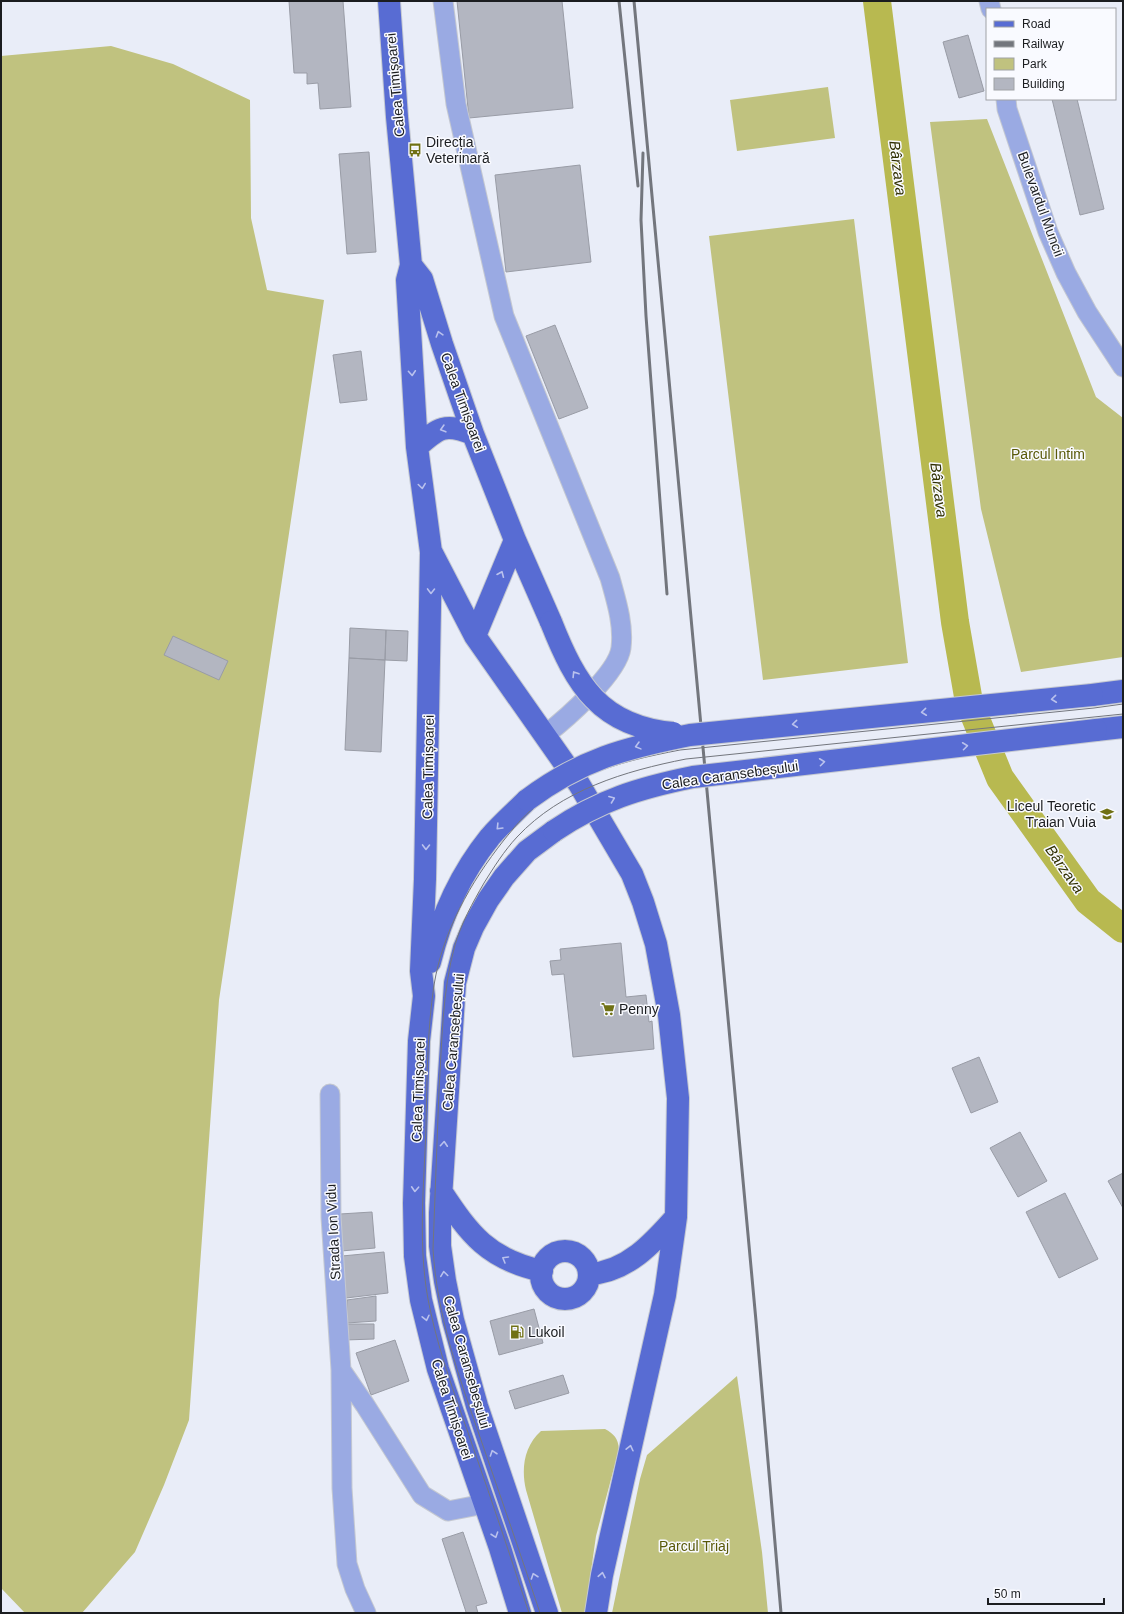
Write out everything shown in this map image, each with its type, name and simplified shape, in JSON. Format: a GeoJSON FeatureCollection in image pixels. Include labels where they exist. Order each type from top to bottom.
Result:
{"type":"FeatureCollection","features":[{"type":"Feature","properties":{"kind":"main road","name":"Calea Timișoarei"},"geometry":{"type":"LineString","coordinates":[[388,1],[411,265],[407,280],[417,447],[431,552],[426,879],[421,970],[424,996],[419,1041],[414,1203],[414,1256],[421,1300],[438,1369],[520,1613]]}},
{"type":"Feature","properties":{"kind":"main road","name":"Calea Timișoarei"},"geometry":{"type":"LineString","coordinates":[[411,265],[422,279],[442,344],[473,434],[515,540],[573,670],[586,690],[607,711],[629,724],[645,729],[690,735]]}},
{"type":"Feature","properties":{"kind":"main road"},"geometry":{"type":"LineString","coordinates":[[417,447],[430,435],[449,427],[473,434]]}},
{"type":"Feature","properties":{"kind":"main road"},"geometry":{"type":"LineString","coordinates":[[475,636],[515,540]]}},
{"type":"Feature","properties":{"kind":"main road","name":"Calea Timișoarei"},"geometry":{"type":"LineString","coordinates":[[431,552],[475,636],[579,784],[632,874],[643,902],[656,944],[669,1015],[677,1091],[676,1217],[665,1295],[602,1575],[596,1613]]}},
{"type":"Feature","properties":{"kind":"main road"},"geometry":{"type":"LineString","coordinates":[[458,602],[490,601]]}},
{"type":"Feature","properties":{"kind":"main road"},"geometry":{"type":"LineString","coordinates":[[424,996],[435,944],[460,883],[475,858],[490,837],[527,800],[562,776],[590,762],[614,752],[690,735],[1092,695],[1123,690]]}},
{"type":"Feature","properties":{"kind":"main road","name":"Calea Caransebeșului"},"geometry":{"type":"LineString","coordinates":[[547,1613],[477,1406],[453,1320],[440,1246],[441,1191],[455,983],[464,948],[473,927],[488,900],[504,877],[527,851],[554,831],[576,816],[602,803],[656,785],[686,779],[1123,727]]}},
{"type":"Feature","properties":{"kind":"main road"},"geometry":{"type":"LineString","coordinates":[[441,1191],[455,1213],[480,1242],[492,1251],[512,1262],[542,1271]]}},
{"type":"Feature","properties":{"kind":"main road"},"geometry":{"type":"LineString","coordinates":[[590,1274],[601,1274],[611,1270],[643,1251],[676,1217]]}},
{"type":"Feature","properties":{"kind":"main road"},"geometry":{"type":"LineString","coordinates":[[566,1251],[578,1254],[588,1268],[590,1274],[587,1286],[582,1292],[572,1298],[564,1299],[553,1295],[545,1287],[542,1282],[542,1271],[548,1258],[556,1252],[566,1251]]}},
{"type":"Feature","properties":{"kind":"street"},"geometry":{"type":"LineString","coordinates":[[444,1],[456,104],[504,316],[610,578],[622,634],[621,649],[617,660],[608,673],[562,722],[545,735]]}},
{"type":"Feature","properties":{"kind":"street","name":"Bulevardul Muncii"},"geometry":{"type":"LineString","coordinates":[[1006,100],[1007,109],[1048,232],[1087,312],[1123,367]]}},
{"type":"Feature","properties":{"kind":"street","name":"Strada Ion Vidu"},"geometry":{"type":"LineString","coordinates":[[330,1094],[331,1217],[341,1370],[342,1488],[347,1564],[355,1589],[366,1613]]}},
{"type":"Feature","properties":{"kind":"street"},"geometry":{"type":"LineString","coordinates":[[341,1370],[422,1495],[448,1511],[484,1504]]}},
{"type":"Feature","properties":{"kind":"green space"},"geometry":{"type":"Polygon","coordinates":[[[111,46],[173,64],[250,100],[251,218],[267,290],[324,300],[219,1000],[189,1420],[164,1485],[135,1552],[82,1613],[25,1613],[1,1588],[1,56],[111,46]]]}},
{"type":"Feature","properties":{"kind":"green space"},"geometry":{"type":"Polygon","coordinates":[[[828,87],[835,138],[737,151],[730,100],[828,87]]]}},
{"type":"Feature","properties":{"kind":"green space","name":"Parcul Intim"},"geometry":{"type":"Polygon","coordinates":[[[987,119],[1096,397],[1123,418],[1123,657],[1021,672],[981,509],[930,122],[987,119]]]}},
{"type":"Feature","properties":{"kind":"green space"},"geometry":{"type":"Polygon","coordinates":[[[854,219],[908,663],[763,680],[709,236],[854,219]]]}},
{"type":"Feature","properties":{"kind":"green space","name":"Parcul Triaj"},"geometry":{"type":"Polygon","coordinates":[[[737,1376],[762,1552],[768,1613],[612,1613],[640,1479],[647,1455],[737,1376]]]}},
{"type":"Feature","properties":{"kind":"green space"},"geometry":{"type":"Polygon","coordinates":[[[605,1429],[615,1437],[618,1442],[619,1449],[596,1536],[585,1613],[562,1613],[526,1490],[524,1474],[525,1458],[527,1451],[535,1437],[541,1431],[605,1429]]]}},
{"type":"Feature","properties":{"kind":"building"},"geometry":{"type":"Polygon","coordinates":[[[289,1],[343,1],[351,107],[320,109],[318,83],[307,84],[307,73],[294,73],[289,1]]]}},
{"type":"Feature","properties":{"kind":"building"},"geometry":{"type":"Polygon","coordinates":[[[457,1],[562,1],[573,108],[469,118],[457,1]]]}},
{"type":"Feature","properties":{"kind":"building"},"geometry":{"type":"Polygon","coordinates":[[[968,35],[984,91],[959,98],[943,42],[968,35]]]}},
{"type":"Feature","properties":{"kind":"building"},"geometry":{"type":"Polygon","coordinates":[[[1052,100],[1077,100],[1104,209],[1080,215],[1052,100]]]}},
{"type":"Feature","properties":{"kind":"building"},"geometry":{"type":"Polygon","coordinates":[[[369,152],[376,252],[347,254],[339,154],[369,152]]]}},
{"type":"Feature","properties":{"kind":"building"},"geometry":{"type":"Polygon","coordinates":[[[580,165],[591,262],[506,272],[495,175],[580,165]]]}},
{"type":"Feature","properties":{"kind":"building"},"geometry":{"type":"Polygon","coordinates":[[[555,325],[588,408],[559,419],[526,336],[555,325]]]}},
{"type":"Feature","properties":{"kind":"building"},"geometry":{"type":"Polygon","coordinates":[[[361,351],[367,400],[340,403],[333,355],[361,351]]]}},
{"type":"Feature","properties":{"kind":"building"},"geometry":{"type":"Polygon","coordinates":[[[350,628],[386,630],[385,660],[349,658],[350,628]]]}},
{"type":"Feature","properties":{"kind":"building"},"geometry":{"type":"Polygon","coordinates":[[[386,630],[408,631],[407,661],[385,660],[386,630]]]}},
{"type":"Feature","properties":{"kind":"building"},"geometry":{"type":"Polygon","coordinates":[[[173,636],[228,661],[219,680],[164,655],[173,636]]]}},
{"type":"Feature","properties":{"kind":"building"},"geometry":{"type":"Polygon","coordinates":[[[349,658],[385,660],[381,752],[345,750],[349,658]]]}},
{"type":"Feature","properties":{"kind":"building","name":"Penny"},"geometry":{"type":"Polygon","coordinates":[[[621,943],[626,997],[646,995],[649,1022],[652,1021],[654,1049],[573,1057],[564,974],[552,975],[550,961],[561,960],[560,949],[621,943]]]}},
{"type":"Feature","properties":{"kind":"building"},"geometry":{"type":"Polygon","coordinates":[[[979,1057],[998,1102],[971,1113],[952,1068],[979,1057]]]}},
{"type":"Feature","properties":{"kind":"building"},"geometry":{"type":"Polygon","coordinates":[[[1020,1132],[1047,1181],[1018,1197],[990,1148],[1020,1132]]]}},
{"type":"Feature","properties":{"kind":"building"},"geometry":{"type":"Polygon","coordinates":[[[1123,1173],[1123,1208],[1108,1181],[1123,1173]]]}},
{"type":"Feature","properties":{"kind":"building"},"geometry":{"type":"Polygon","coordinates":[[[1065,1193],[1098,1259],[1059,1278],[1026,1212],[1065,1193]]]}},
{"type":"Feature","properties":{"kind":"building"},"geometry":{"type":"Polygon","coordinates":[[[372,1212],[375,1248],[341,1251],[340,1214],[372,1212]]]}},
{"type":"Feature","properties":{"kind":"building"},"geometry":{"type":"Polygon","coordinates":[[[384,1252],[388,1293],[346,1298],[342,1256],[384,1252]]]}},
{"type":"Feature","properties":{"kind":"building"},"geometry":{"type":"Polygon","coordinates":[[[376,1296],[376,1321],[347,1323],[347,1300],[376,1296]]]}},
{"type":"Feature","properties":{"kind":"building","name":"Lukoil"},"geometry":{"type":"Polygon","coordinates":[[[534,1309],[543,1343],[499,1355],[490,1321],[534,1309]]]}},
{"type":"Feature","properties":{"kind":"building"},"geometry":{"type":"Polygon","coordinates":[[[345,1324],[374,1324],[374,1339],[345,1340],[345,1324]]]}},
{"type":"Feature","properties":{"kind":"building"},"geometry":{"type":"Polygon","coordinates":[[[395,1340],[409,1381],[371,1395],[356,1353],[395,1340]]]}},
{"type":"Feature","properties":{"kind":"building"},"geometry":{"type":"Polygon","coordinates":[[[563,1375],[569,1393],[515,1409],[509,1391],[563,1375]]]}},
{"type":"Feature","properties":{"kind":"building"},"geometry":{"type":"Polygon","coordinates":[[[463,1532],[487,1603],[476,1606],[478,1613],[464,1613],[466,1612],[442,1539],[463,1532]]]}},
{"type":"Feature","properties":{"kind":"waterway","name":"Bârzava"},"geometry":{"type":"LineString","coordinates":[[877,1],[955,622],[969,702],[1000,778],[1088,901],[1123,929]]}},
{"type":"Feature","properties":{"kind":"tram line"},"geometry":{"type":"LineString","coordinates":[[529,1613],[444,1362],[430,1309],[426,1287],[422,1241],[428,1056],[434,985],[438,965],[451,927],[480,873],[522,818],[547,798],[587,776],[609,767],[633,760],[680,750],[1123,704]]}},
{"type":"Feature","properties":{"kind":"tram line"},"geometry":{"type":"LineString","coordinates":[[540,1613],[457,1370],[439,1298],[433,1249],[439,1090],[443,1017],[447,980],[455,945],[468,913],[484,883],[503,853],[534,821],[553,807],[574,795],[617,777],[663,764],[686,759],[1123,714]]}},
{"type":"Feature","properties":{"kind":"railway"},"geometry":{"type":"LineString","coordinates":[[619,1],[638,186]]}},
{"type":"Feature","properties":{"kind":"railway"},"geometry":{"type":"LineString","coordinates":[[634,1],[756,1321],[781,1613]]}},
{"type":"Feature","properties":{"kind":"railway"},"geometry":{"type":"LineString","coordinates":[[643,153],[641,220],[646,316],[667,594]]}},
{"type":"Feature","properties":{"kind":"place","name":"Direcția Veterinară"},"geometry":{"type":"Point","coordinates":[415,150]}},
{"type":"Feature","properties":{"kind":"place","name":"Liceul Teoretic Traian Vuia"},"geometry":{"type":"Point","coordinates":[1107,814]}},
{"type":"Feature","properties":{"kind":"place","name":"Penny"},"geometry":{"type":"Point","coordinates":[608,1009]}},
{"type":"Feature","properties":{"kind":"place","name":"Lukoil"},"geometry":{"type":"Point","coordinates":[517,1332]}}]}
